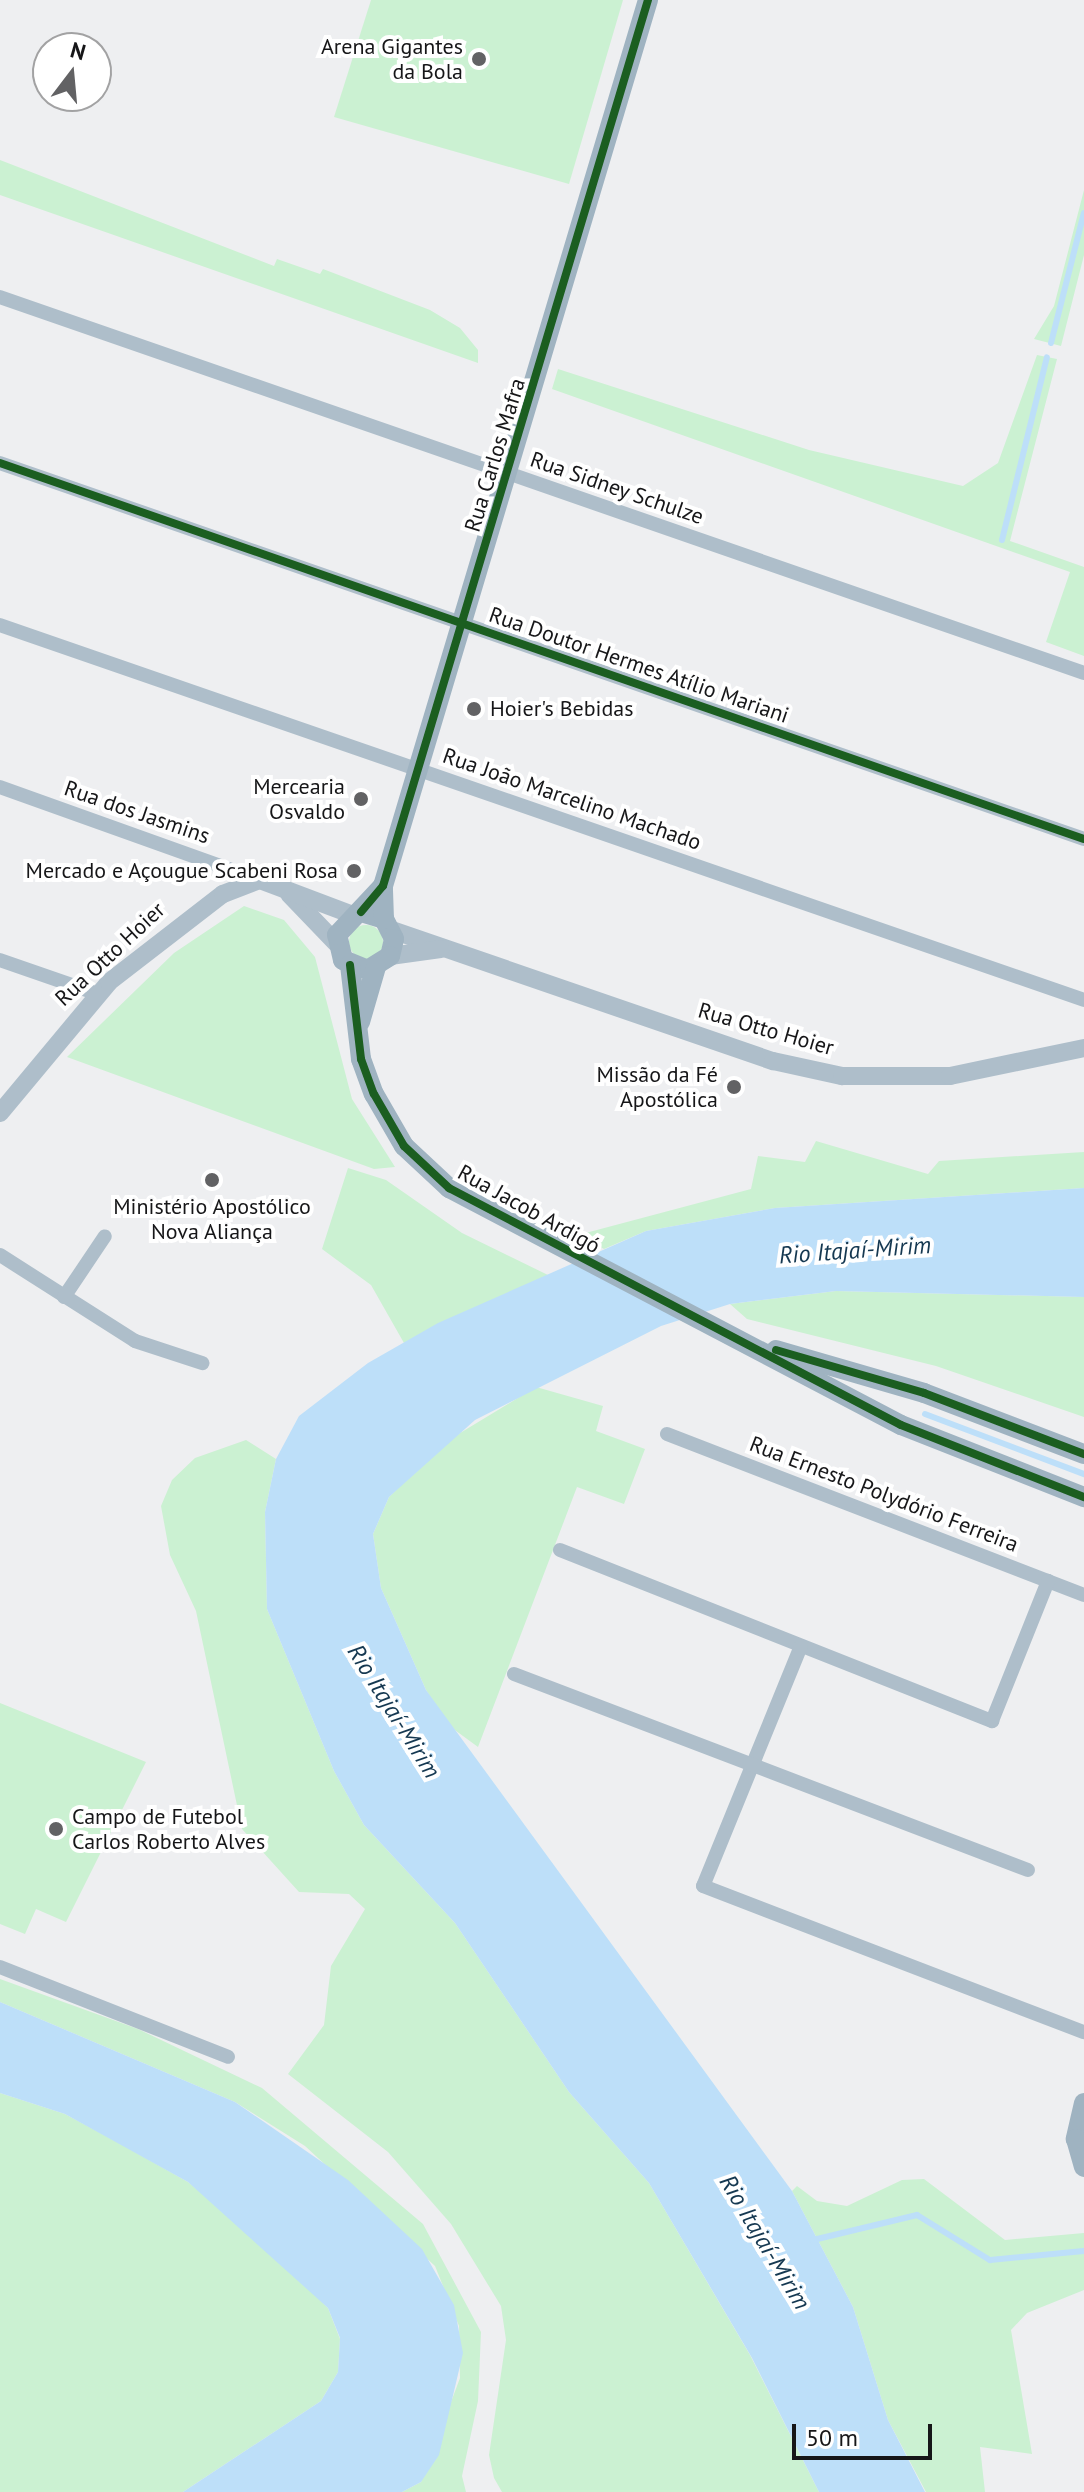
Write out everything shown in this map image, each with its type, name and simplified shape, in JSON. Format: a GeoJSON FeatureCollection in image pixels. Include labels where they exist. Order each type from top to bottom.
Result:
{"type":"FeatureCollection","features":[{"type":"Feature","properties":{"kind":"main road","name":"Rua Carlos Mafra"},"geometry":{"type":"LineString","coordinates":[[383,962],[388,924],[383,886],[648,0]]}},
{"type":"Feature","properties":{"kind":"main road","name":"Rua Carlos Mafra"},"geometry":{"type":"LineString","coordinates":[[336,943],[383,886]]}},
{"type":"Feature","properties":{"kind":"main road"},"geometry":{"type":"LineString","coordinates":[[357,914],[388,924]]}},
{"type":"Feature","properties":{"kind":"main road"},"geometry":{"type":"LineString","coordinates":[[336,943],[350,965],[383,962],[357,1030]]}},
{"type":"Feature","properties":{"kind":"main road","name":"Rua Jacob Ardigó"},"geometry":{"type":"LineString","coordinates":[[350,965],[357,1030],[374,1094],[404,1146],[449,1188],[522,1229],[901,1425],[1084,1497]]}},
{"type":"Feature","properties":{"kind":"main road","name":"Rua Jacob Ardigó"},"geometry":{"type":"LineString","coordinates":[[730,1336],[924,1393],[1084,1454]]}},
{"type":"Feature","properties":{"kind":"main road"},"geometry":{"type":"LineString","coordinates":[[1084,2103],[1076,2139],[1084,2167]]}},
{"type":"Feature","properties":{"kind":"street","name":"Rua Sidney Schulze"},"geometry":{"type":"LineString","coordinates":[[0,297],[1084,673]]}},
{"type":"Feature","properties":{"kind":"street","name":"Rua Doutor Hermes Atílio Mariani"},"geometry":{"type":"LineString","coordinates":[[0,463],[1084,839]]}},
{"type":"Feature","properties":{"kind":"street","name":"Rua João Marcelino Machado"},"geometry":{"type":"LineString","coordinates":[[0,625],[1084,1000]]}},
{"type":"Feature","properties":{"kind":"street","name":"Rua dos Jasmins"},"geometry":{"type":"LineString","coordinates":[[0,787],[260,880]]}},
{"type":"Feature","properties":{"kind":"street"},"geometry":{"type":"LineString","coordinates":[[260,880],[357,914]]}},
{"type":"Feature","properties":{"kind":"street","name":"Rua Otto Hoier"},"geometry":{"type":"LineString","coordinates":[[0,1113],[98,994],[183,918],[260,880]]}},
{"type":"Feature","properties":{"kind":"street"},"geometry":{"type":"LineString","coordinates":[[284,890],[336,943]]}},
{"type":"Feature","properties":{"kind":"street","name":"Rua Otto Hoier"},"geometry":{"type":"LineString","coordinates":[[388,924],[444,948],[773,1061],[842,1076],[950,1076],[1084,1048]]}},
{"type":"Feature","properties":{"kind":"street","name":"Rua Otto Hoier"},"geometry":{"type":"LineString","coordinates":[[383,962],[444,948]]}},
{"type":"Feature","properties":{"kind":"street"},"geometry":{"type":"LineString","coordinates":[[0,960],[98,994]]}},
{"type":"Feature","properties":{"kind":"street"},"geometry":{"type":"LineString","coordinates":[[64,1297],[105,1236]]}},
{"type":"Feature","properties":{"kind":"street"},"geometry":{"type":"LineString","coordinates":[[0,1255],[135,1341],[202,1363]]}},
{"type":"Feature","properties":{"kind":"street","name":"Rua Ernesto Polydório Ferreira"},"geometry":{"type":"LineString","coordinates":[[667,1434],[1084,1595]]}},
{"type":"Feature","properties":{"kind":"street"},"geometry":{"type":"LineString","coordinates":[[560,1550],[992,1721],[1048,1581]]}},
{"type":"Feature","properties":{"kind":"street"},"geometry":{"type":"LineString","coordinates":[[801,1646],[703,1886],[1084,2032]]}},
{"type":"Feature","properties":{"kind":"street"},"geometry":{"type":"LineString","coordinates":[[514,1674],[1028,1870]]}},
{"type":"Feature","properties":{"kind":"street"},"geometry":{"type":"LineString","coordinates":[[0,1967],[228,2057]]}},
{"type":"Feature","properties":{"kind":"green space","name":"Arena Gigantes da Bola"},"geometry":{"type":"Polygon","coordinates":[[[371,0],[623,0],[569,184],[334,117],[371,0]]]}},
{"type":"Feature","properties":{"kind":"green space"},"geometry":{"type":"Polygon","coordinates":[[[0,160],[274,266],[277,259],[320,274],[323,269],[430,310],[460,328],[478,350],[478,363],[0,195],[0,160]]]}},
{"type":"Feature","properties":{"kind":"green space"},"geometry":{"type":"Polygon","coordinates":[[[1084,190],[1084,255],[1061,346],[1034,339],[1054,306],[1084,190]]]}},
{"type":"Feature","properties":{"kind":"green space"},"geometry":{"type":"Polygon","coordinates":[[[1037,355],[1057,359],[1010,541],[1084,567],[1084,656],[1046,642],[1070,572],[552,389],[558,369],[809,450],[963,486],[998,463],[1037,355]]]}},
{"type":"Feature","properties":{"kind":"green space"},"geometry":{"type":"Polygon","coordinates":[[[244,906],[284,920],[315,957],[352,1099],[395,1167],[374,1169],[67,1057],[174,953],[244,906]]]}},
{"type":"Feature","properties":{"kind":"green space"},"geometry":{"type":"Polygon","coordinates":[[[366,925],[378,930],[383,942],[378,954],[366,959],[354,954],[349,942],[354,930],[366,925]]]}},
{"type":"Feature","properties":{"kind":"green space"},"geometry":{"type":"Polygon","coordinates":[[[816,1141],[928,1174],[939,1161],[1084,1152],[1084,1188],[775,1208],[646,1231],[604,1249],[578,1235],[751,1189],[758,1156],[805,1162],[816,1141]]]}},
{"type":"Feature","properties":{"kind":"green space"},"geometry":{"type":"Polygon","coordinates":[[[348,1168],[386,1180],[462,1233],[548,1275],[404,1343],[371,1285],[322,1249],[348,1168]]]}},
{"type":"Feature","properties":{"kind":"green space"},"geometry":{"type":"Polygon","coordinates":[[[836,1291],[1084,1297],[1084,1417],[936,1366],[747,1319],[730,1304],[836,1291]]]}},
{"type":"Feature","properties":{"kind":"green space"},"geometry":{"type":"Polygon","coordinates":[[[536,1387],[603,1406],[596,1431],[645,1449],[624,1504],[577,1487],[478,1747],[448,1725],[426,1690],[381,1588],[373,1534],[389,1497],[442,1444],[536,1387]]]}},
{"type":"Feature","properties":{"kind":"green space"},"geometry":{"type":"Polygon","coordinates":[[[246,1440],[276,1459],[265,1512],[267,1609],[334,1771],[364,1825],[455,1923],[569,2092],[649,2183],[750,2355],[819,2492],[502,2492],[494,2478],[489,2455],[506,2340],[501,2306],[451,2224],[388,2152],[288,2074],[324,2025],[331,1966],[365,1909],[349,1894],[299,1892],[242,1829],[196,1611],[170,1555],[161,1506],[172,1480],[195,1458],[246,1440]]]}},
{"type":"Feature","properties":{"kind":"green space","name":"Campo de Futebol Carlos Roberto Alves"},"geometry":{"type":"Polygon","coordinates":[[[0,1703],[146,1762],[66,1922],[36,1909],[25,1934],[0,1924],[0,1703]]]}},
{"type":"Feature","properties":{"kind":"green space"},"geometry":{"type":"Polygon","coordinates":[[[0,1979],[138,2029],[262,2088],[423,2224],[481,2332],[478,2401],[462,2476],[466,2492],[402,2492],[421,2482],[460,2378],[459,2326],[435,2266],[305,2146],[235,2102],[0,2002],[0,1979]]]}},
{"type":"Feature","properties":{"kind":"green space"},"geometry":{"type":"Polygon","coordinates":[[[0,2093],[65,2114],[119,2143],[188,2182],[252,2233],[328,2308],[340,2339],[338,2372],[321,2401],[183,2492],[0,2492],[0,2093]]]}},
{"type":"Feature","properties":{"kind":"green space"},"geometry":{"type":"Polygon","coordinates":[[[924,2179],[1005,2240],[1084,2233],[1084,2290],[1027,2313],[1011,2330],[1032,2454],[980,2447],[985,2492],[926,2492],[888,2420],[853,2307],[792,2191],[797,2186],[817,2201],[847,2206],[902,2180],[924,2179]]]}},
{"type":"Feature","properties":{"kind":"water","name":"Rio Itajaí-Mirim"},"geometry":{"type":"Polygon","coordinates":[[[1084,1188],[1084,1297],[836,1291],[730,1304],[661,1326],[475,1420],[389,1497],[373,1534],[381,1588],[426,1690],[792,2191],[853,2307],[888,2420],[925,2492],[819,2492],[752,2358],[649,2183],[569,2092],[455,1923],[364,1825],[334,1771],[267,1609],[265,1512],[276,1459],[299,1416],[368,1363],[438,1323],[646,1231],[775,1208],[1084,1188]]]}},
{"type":"Feature","properties":{"kind":"water"},"geometry":{"type":"Polygon","coordinates":[[[0,2002],[235,2102],[348,2180],[422,2249],[454,2305],[463,2353],[439,2455],[421,2482],[402,2492],[183,2492],[321,2401],[338,2372],[340,2338],[328,2308],[188,2182],[65,2114],[0,2093],[0,2002]]]}},
{"type":"Feature","properties":{"kind":"waterway"},"geometry":{"type":"LineString","coordinates":[[1051,343],[1084,213]]}},
{"type":"Feature","properties":{"kind":"waterway"},"geometry":{"type":"LineString","coordinates":[[1002,540],[1047,357]]}},
{"type":"Feature","properties":{"kind":"waterway"},"geometry":{"type":"LineString","coordinates":[[925,1414],[1084,1474]]}},
{"type":"Feature","properties":{"kind":"waterway"},"geometry":{"type":"LineString","coordinates":[[813,2240],[917,2215],[990,2260],[1084,2251]]}},
{"type":"Feature","properties":{"kind":"cycle path"},"geometry":{"type":"LineString","coordinates":[[361,912],[383,886],[648,0]]}},
{"type":"Feature","properties":{"kind":"cycle path"},"geometry":{"type":"LineString","coordinates":[[0,463],[1084,839]]}},
{"type":"Feature","properties":{"kind":"cycle path"},"geometry":{"type":"LineString","coordinates":[[350,965],[361,1059],[374,1094],[404,1146],[449,1188],[901,1425],[1084,1497]]}},
{"type":"Feature","properties":{"kind":"cycle path"},"geometry":{"type":"LineString","coordinates":[[776,1350],[924,1393],[1084,1454]]}},
{"type":"Feature","properties":{"kind":"place","name":"Arena Gigantes da Bola"},"geometry":{"type":"Point","coordinates":[479,59]}},
{"type":"Feature","properties":{"kind":"place","name":"Hoier's Bebidas"},"geometry":{"type":"Point","coordinates":[474,709]}},
{"type":"Feature","properties":{"kind":"place","name":"Mercearia Osvaldo"},"geometry":{"type":"Point","coordinates":[361,799]}},
{"type":"Feature","properties":{"kind":"place","name":"Mercado e Açougue Scabeni Rosa"},"geometry":{"type":"Point","coordinates":[354,871]}},
{"type":"Feature","properties":{"kind":"place","name":"Missão da Fé Apostólica"},"geometry":{"type":"Point","coordinates":[734,1087]}},
{"type":"Feature","properties":{"kind":"place","name":"Ministério Apostólico Nova Aliança"},"geometry":{"type":"Point","coordinates":[212,1180]}},
{"type":"Feature","properties":{"kind":"place","name":"Campo de Futebol Carlos Roberto Alves"},"geometry":{"type":"Point","coordinates":[56,1829]}}]}
